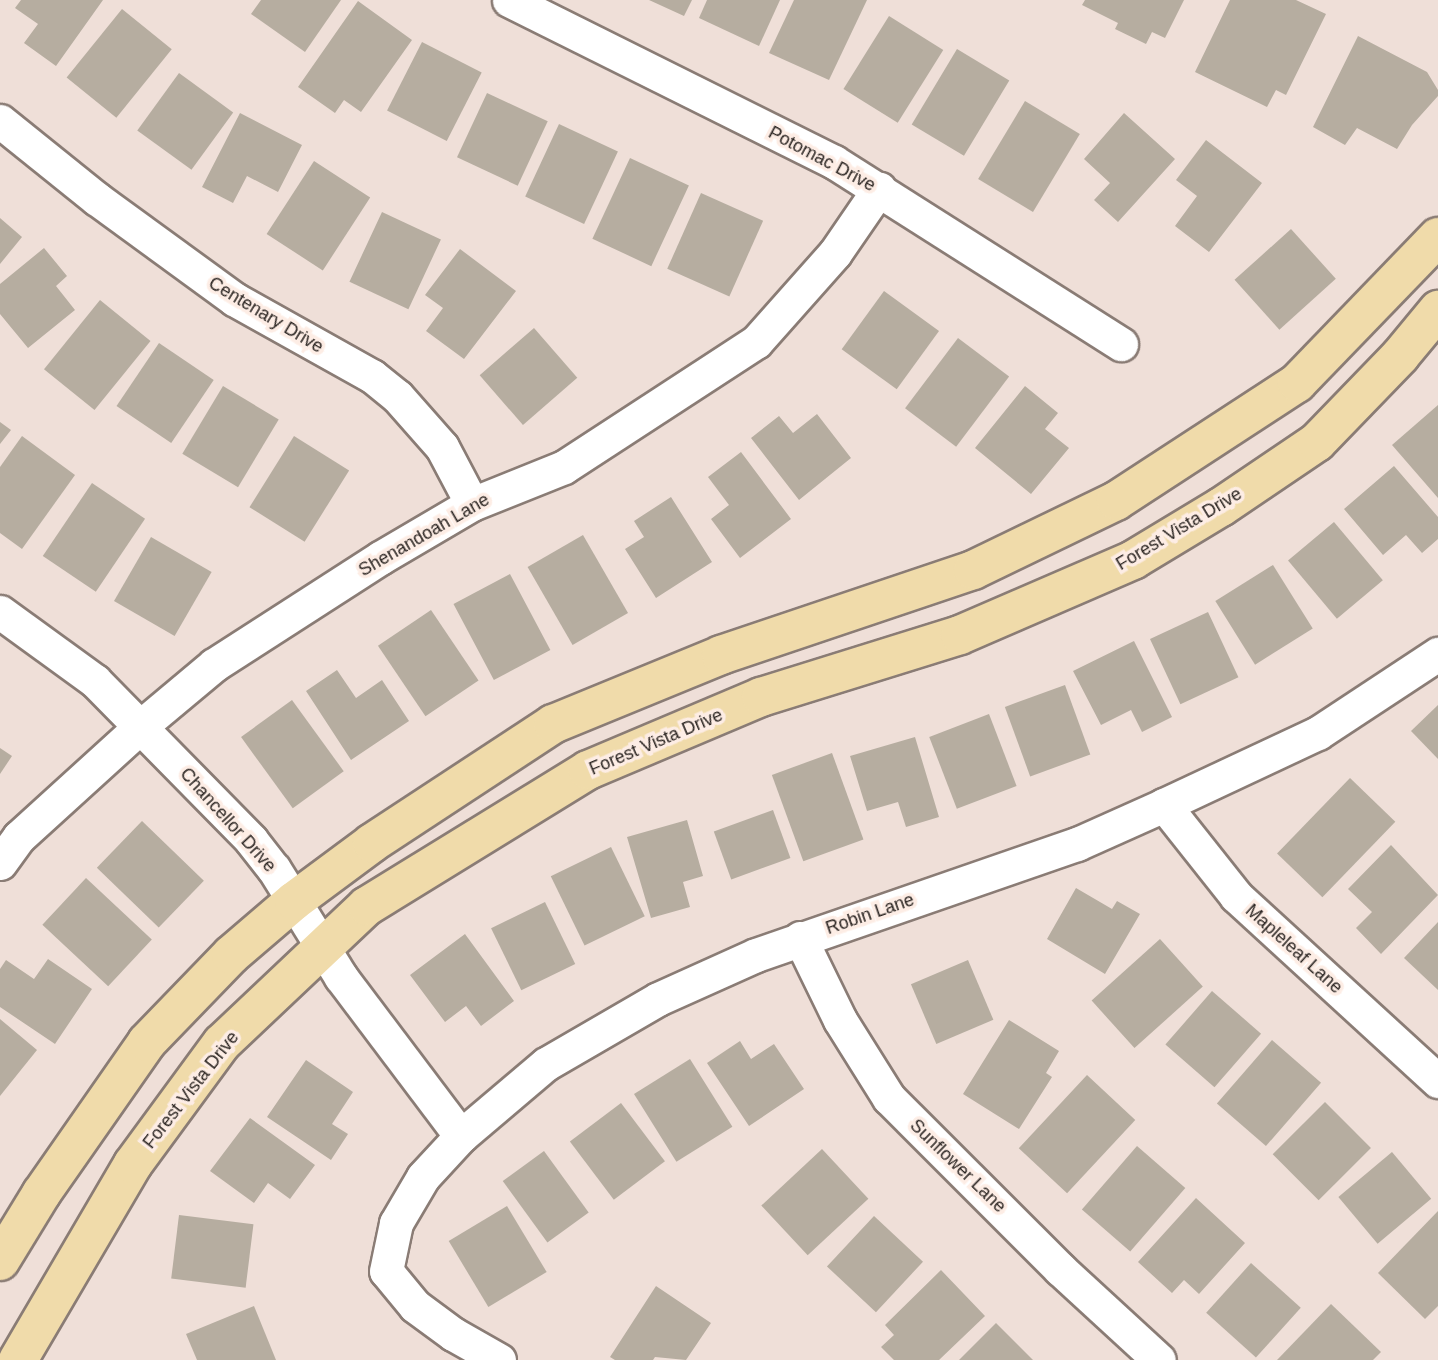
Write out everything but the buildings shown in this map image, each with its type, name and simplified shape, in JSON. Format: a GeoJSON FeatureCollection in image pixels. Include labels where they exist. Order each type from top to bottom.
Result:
{"type":"FeatureCollection","features":[{"type":"Feature","properties":{"kind":"main road"},"geometry":{"type":"LineString","coordinates":[[0,1261],[41,1194],[147,1042],[231,955],[294,901],[372,843],[553,724],[721,655],[973,570],[1116,501],[1297,383],[1438,237]]}},
{"type":"Feature","properties":{"kind":"main road","name":"Forest Vista Drive"},"geometry":{"type":"LineString","coordinates":[[18,1360],[133,1164],[222,1043],[367,906],[588,770],[761,697],[960,635],[1133,560],[1222,507],[1317,442],[1400,356],[1438,310]]}},
{"type":"Feature","properties":{"kind":"street","name":"Potomac Drive"},"geometry":{"type":"LineString","coordinates":[[509,0],[834,162],[879,188],[1121,344]]}},
{"type":"Feature","properties":{"kind":"street","name":"Centenary Drive"},"geometry":{"type":"LineString","coordinates":[[0,121],[97,199],[234,299],[372,376],[397,396],[442,447],[472,504]]}},
{"type":"Feature","properties":{"kind":"street","name":"Shenandoah Lane"},"geometry":{"type":"LineString","coordinates":[[0,863],[19,837],[141,726],[214,665],[380,558],[472,504],[564,467],[756,342],[835,253],[879,188]]}},
{"type":"Feature","properties":{"kind":"street","name":"Chancellor Drive"},"geometry":{"type":"LineString","coordinates":[[0,612],[95,681],[251,840],[274,869],[341,977],[461,1136]]}},
{"type":"Feature","properties":{"kind":"street","name":"Robin Lane"},"geometry":{"type":"LineString","coordinates":[[499,1360],[453,1334],[415,1306],[386,1271],[396,1223],[424,1177],[461,1136],[545,1064],[658,999],[800,938],[1077,844],[1164,805],[1318,733],[1438,653]]}},
{"type":"Feature","properties":{"kind":"street","name":"Mapleleaf Lane"},"geometry":{"type":"LineString","coordinates":[[1164,805],[1236,896],[1438,1081]]}},
{"type":"Feature","properties":{"kind":"street","name":"Sunflower Lane"},"geometry":{"type":"LineString","coordinates":[[800,938],[840,1020],[889,1098],[1060,1269],[1159,1360]]}}]}
